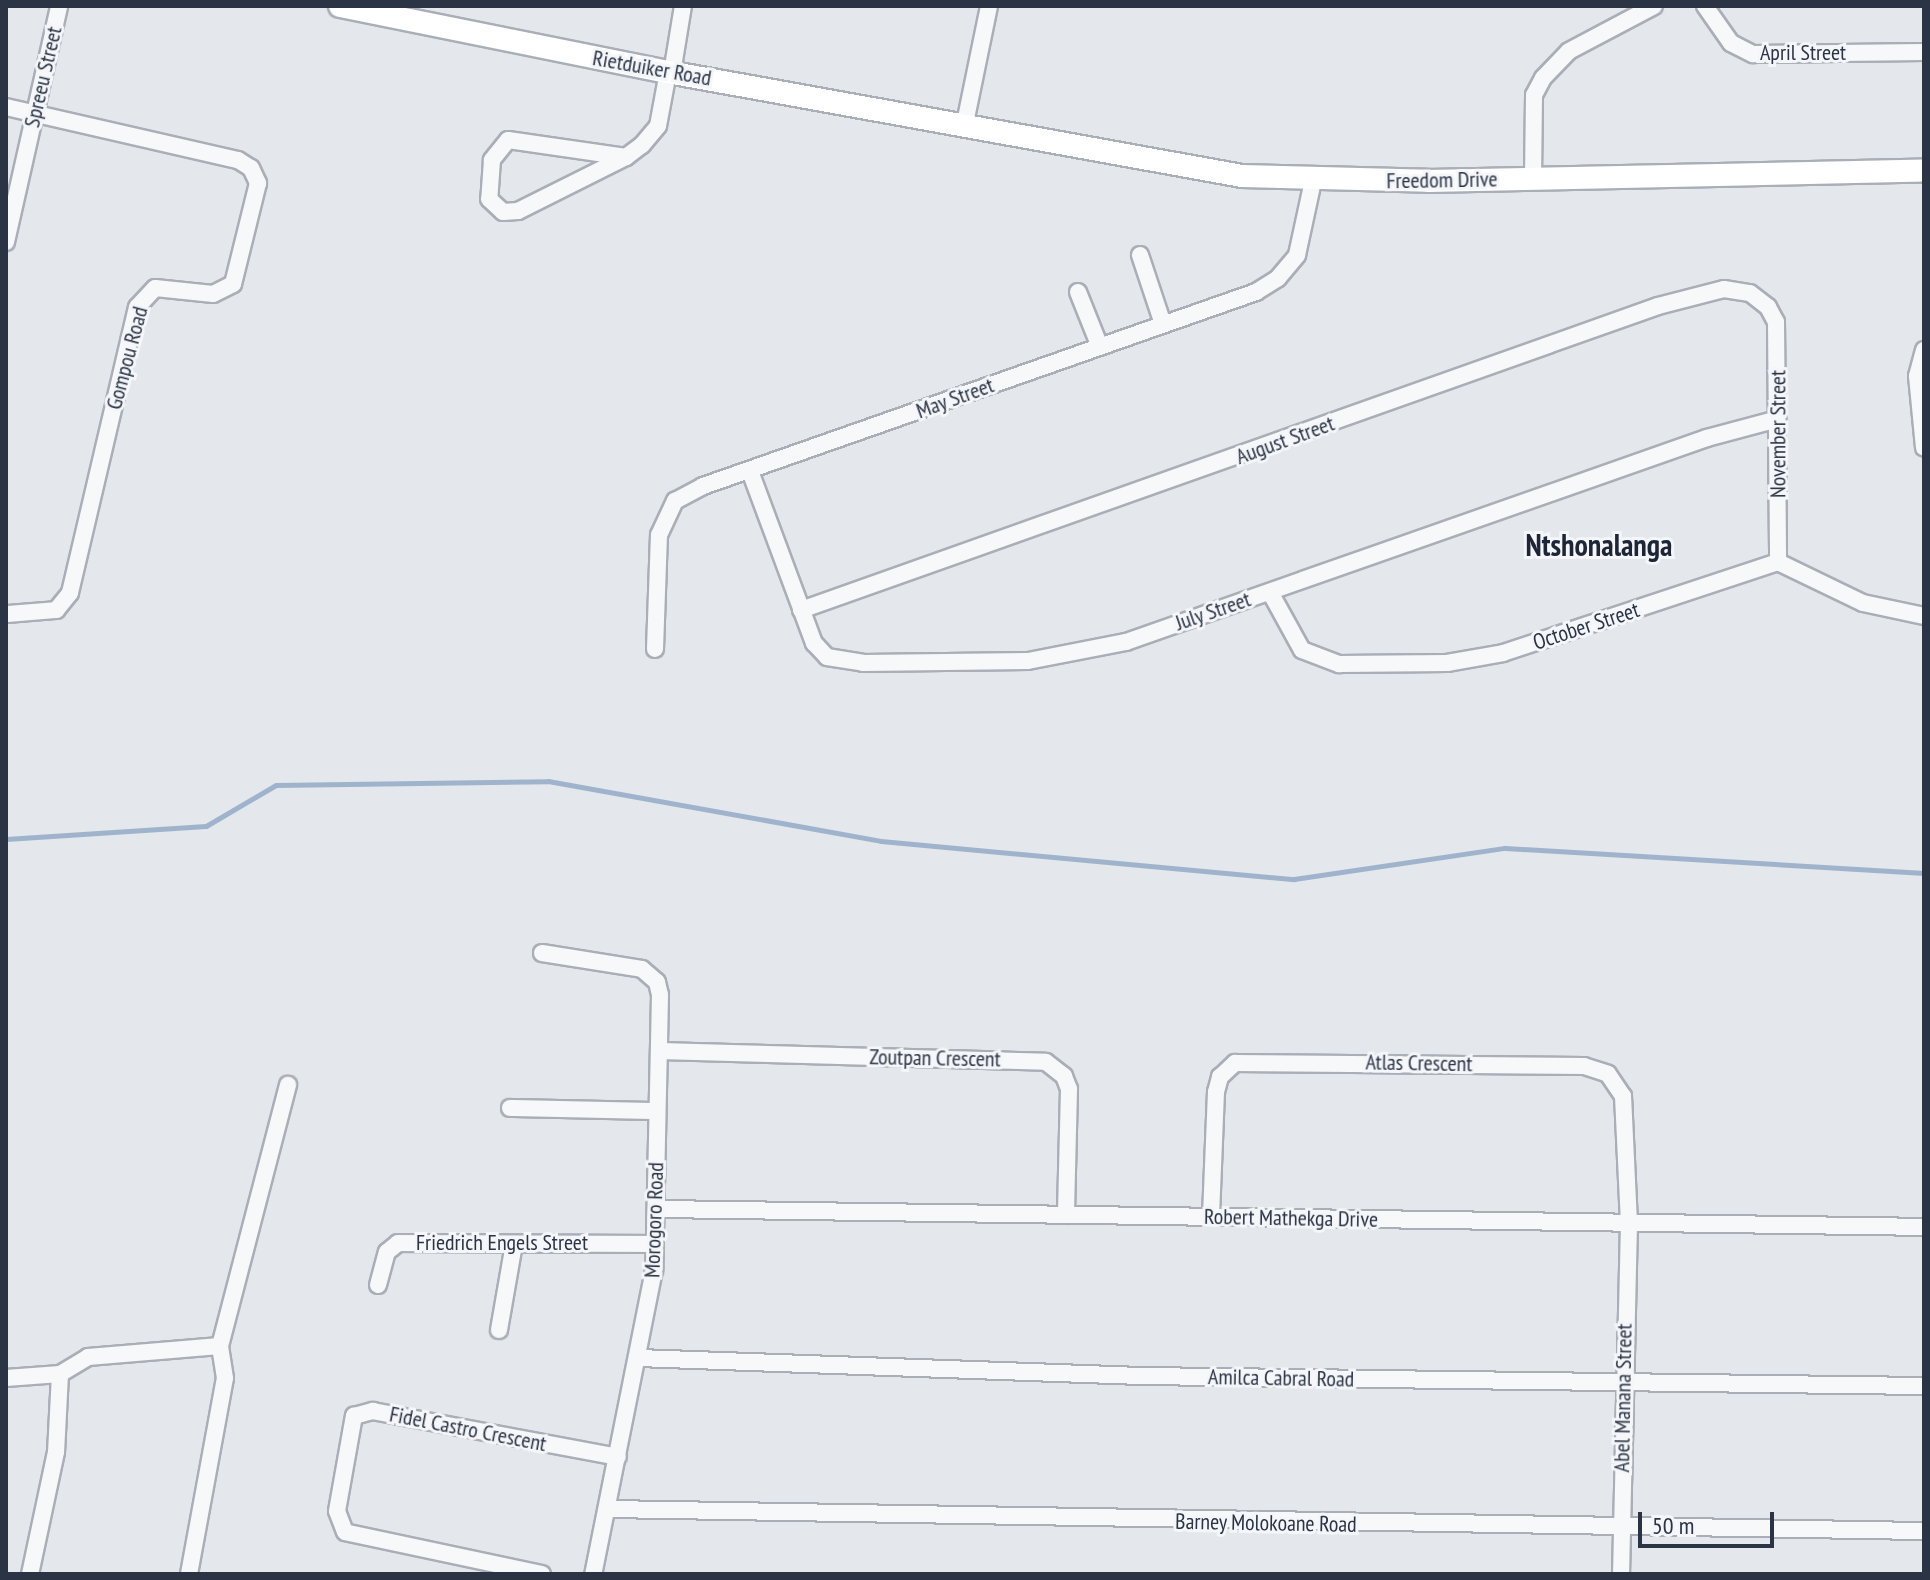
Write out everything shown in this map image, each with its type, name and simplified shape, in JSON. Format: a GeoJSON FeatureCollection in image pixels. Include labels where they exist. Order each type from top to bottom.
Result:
{"type":"FeatureCollection","features":[{"type":"Feature","properties":{"kind":"street","name":"Spreeu Street"},"geometry":{"type":"LineString","coordinates":[[6,242],[59,6]]}},
{"type":"Feature","properties":{"kind":"street","name":"Rietduiker Road"},"geometry":{"type":"LineString","coordinates":[[340,6],[401,13],[670,73],[964,128]]}},
{"type":"Feature","properties":{"kind":"street"},"geometry":{"type":"LineString","coordinates":[[626,157],[508,140],[492,160],[489,199],[503,212],[518,211],[626,157],[658,126],[683,6]]}},
{"type":"Feature","properties":{"kind":"street"},"geometry":{"type":"LineString","coordinates":[[964,128],[989,6]]}},
{"type":"Feature","properties":{"kind":"street"},"geometry":{"type":"LineString","coordinates":[[1533,178],[1534,95],[1543,78],[1569,51],[1654,6]]}},
{"type":"Feature","properties":{"kind":"street","name":"April Street"},"geometry":{"type":"LineString","coordinates":[[1705,6],[1731,43],[1753,54],[1924,52]]}},
{"type":"Feature","properties":{"kind":"street"},"geometry":{"type":"LineString","coordinates":[[6,107],[34,114]]}},
{"type":"Feature","properties":{"kind":"street","name":"Gompou Road"},"geometry":{"type":"LineString","coordinates":[[6,614],[51,611],[66,601],[77,574],[137,307],[155,288],[213,294],[233,284],[257,190],[256,175],[238,160],[34,114]]}},
{"type":"Feature","properties":{"kind":"street","name":"Freedom Drive"},"geometry":{"type":"LineString","coordinates":[[964,128],[1185,169],[1313,181],[1924,171]]}},
{"type":"Feature","properties":{"kind":"street","name":"May Street"},"geometry":{"type":"LineString","coordinates":[[655,649],[658,543],[667,511],[687,493],[1256,292],[1278,278],[1302,242],[1313,181]]}},
{"type":"Feature","properties":{"kind":"street"},"geometry":{"type":"LineString","coordinates":[[1140,255],[1163,324]]}},
{"type":"Feature","properties":{"kind":"street","name":"August Street"},"geometry":{"type":"LineString","coordinates":[[801,610],[1686,297],[1738,290],[1768,307]]}},
{"type":"Feature","properties":{"kind":"street"},"geometry":{"type":"LineString","coordinates":[[1078,292],[1100,347]]}},
{"type":"Feature","properties":{"kind":"street","name":"November Street"},"geometry":{"type":"LineString","coordinates":[[1768,307],[1777,332],[1778,562]]}},
{"type":"Feature","properties":{"kind":"street"},"geometry":{"type":"LineString","coordinates":[[1924,350],[1917,376],[1924,448]]}},
{"type":"Feature","properties":{"kind":"street","name":"July Street"},"geometry":{"type":"LineString","coordinates":[[750,471],[814,643],[835,660],[1028,661],[1111,646],[1707,438],[1778,419]]}},
{"type":"Feature","properties":{"kind":"street"},"geometry":{"type":"LineString","coordinates":[[1778,562],[1863,603],[1924,616]]}},
{"type":"Feature","properties":{"kind":"street","name":"October Street"},"geometry":{"type":"LineString","coordinates":[[1270,592],[1293,639],[1312,657],[1339,664],[1447,663],[1543,641],[1778,562]]}},
{"type":"Feature","properties":{"kind":"street","name":"Morogoro Road"},"geometry":{"type":"LineString","coordinates":[[542,953],[634,967],[653,976],[660,995],[655,1244],[638,1358],[593,1574]]}},
{"type":"Feature","properties":{"kind":"street","name":"Zoutpan Crescent"},"geometry":{"type":"LineString","coordinates":[[660,1051],[1046,1062],[1064,1076],[1069,1089],[1066,1215]]}},
{"type":"Feature","properties":{"kind":"street","name":"Atlas Crescent"},"geometry":{"type":"LineString","coordinates":[[1211,1216],[1217,1085],[1229,1066],[1249,1060],[1600,1070],[1623,1096],[1629,1223]]}},
{"type":"Feature","properties":{"kind":"street"},"geometry":{"type":"LineString","coordinates":[[189,1574],[225,1378],[220,1346],[288,1085]]}},
{"type":"Feature","properties":{"kind":"street"},"geometry":{"type":"LineString","coordinates":[[510,1108],[656,1111]]}},
{"type":"Feature","properties":{"kind":"street","name":"Robert Mathekga Drive"},"geometry":{"type":"LineString","coordinates":[[658,1209],[1924,1227]]}},
{"type":"Feature","properties":{"kind":"street","name":"Abel Manana Street"},"geometry":{"type":"LineString","coordinates":[[1621,1574],[1622,1382],[1629,1223]]}},
{"type":"Feature","properties":{"kind":"street","name":"Friedrich Engels Street"},"geometry":{"type":"LineString","coordinates":[[378,1285],[387,1252],[398,1243],[655,1244]]}},
{"type":"Feature","properties":{"kind":"street"},"geometry":{"type":"LineString","coordinates":[[499,1330],[514,1244]]}},
{"type":"Feature","properties":{"kind":"street"},"geometry":{"type":"LineString","coordinates":[[6,1378],[60,1374],[88,1357],[220,1346]]}},
{"type":"Feature","properties":{"kind":"street","name":"Amilca Cabral Road"},"geometry":{"type":"LineString","coordinates":[[638,1358],[1140,1376],[1924,1386]]}},
{"type":"Feature","properties":{"kind":"street"},"geometry":{"type":"LineString","coordinates":[[30,1574],[56,1452],[60,1374]]}},
{"type":"Feature","properties":{"kind":"street","name":"Fidel Castro Crescent"},"geometry":{"type":"LineString","coordinates":[[542,1574],[345,1532],[337,1511],[354,1416],[373,1411],[618,1457]]}},
{"type":"Feature","properties":{"kind":"street","name":"Barney Molokoane Road"},"geometry":{"type":"LineString","coordinates":[[608,1509],[1622,1529],[1924,1531]]}},
{"type":"Feature","properties":{"kind":"waterway"},"geometry":{"type":"LineString","coordinates":[[6,839],[206,826],[276,785],[548,781],[881,841],[1294,879],[1505,848],[1924,873]]}},
{"type":"Feature","properties":{"kind":"district","name":"Ntshonalanga"},"geometry":{"type":"Point","coordinates":[1599,545]}}]}
